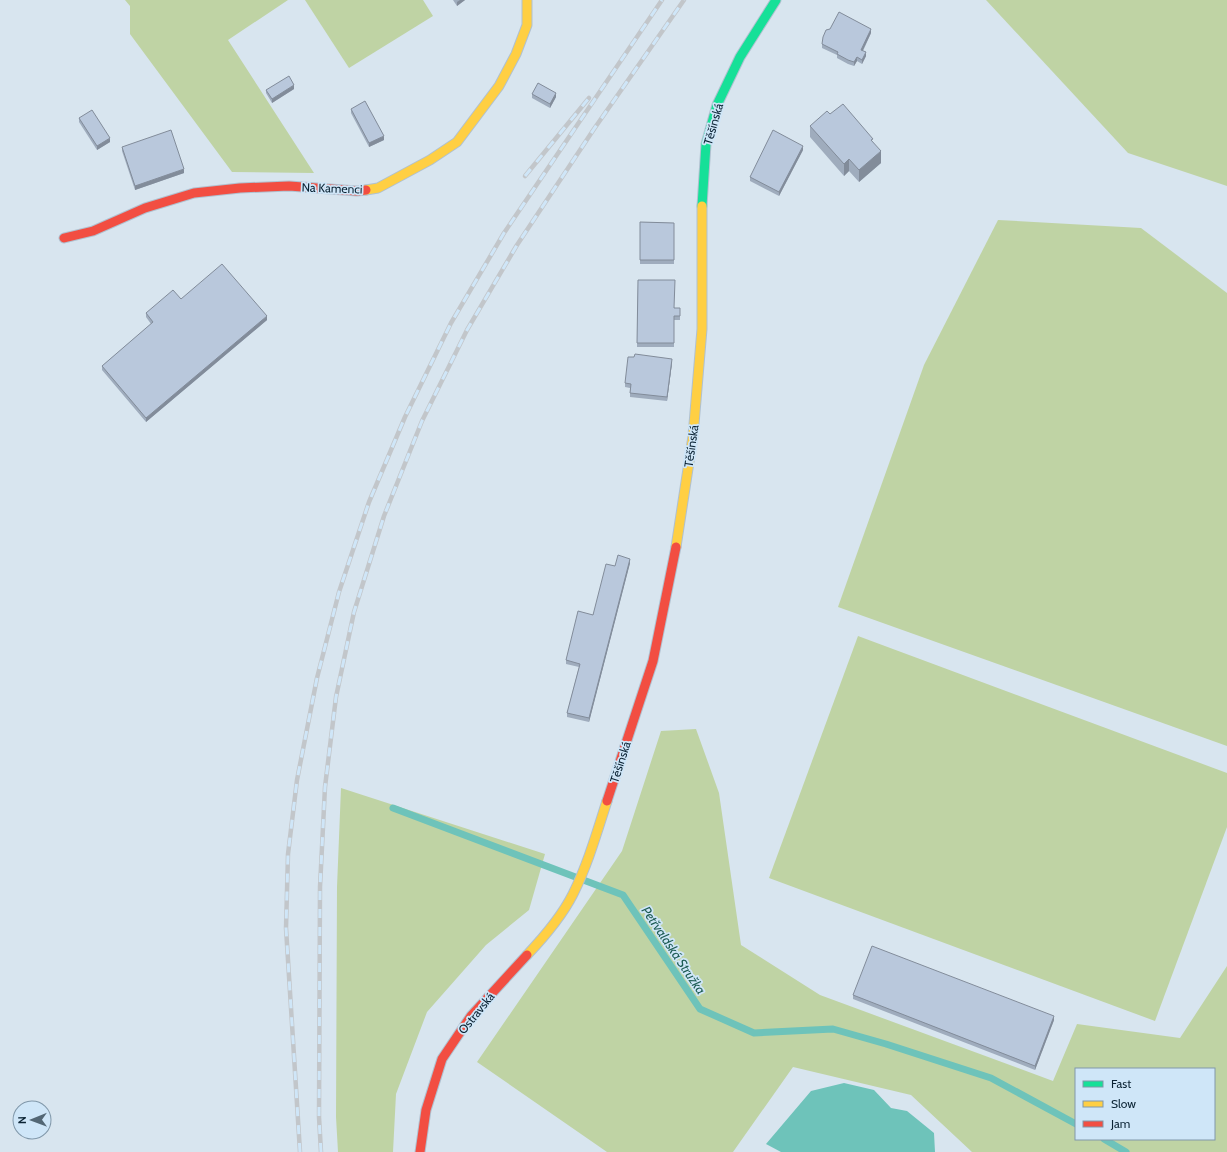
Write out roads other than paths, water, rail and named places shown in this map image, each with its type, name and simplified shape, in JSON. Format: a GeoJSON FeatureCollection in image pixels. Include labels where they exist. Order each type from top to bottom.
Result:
{"type":"FeatureCollection","features":[{"type":"Feature","properties":{"kind":"street","name":"Na Kamenci"},"geometry":{"type":"LineString","coordinates":[[64,238],[92,231],[145,208],[194,193],[240,188],[289,186],[357,191],[378,188],[430,160],[457,142],[499,86],[516,54],[527,25],[527,0]]}},
{"type":"Feature","properties":{"kind":"street","name":"Těšínská"},"geometry":{"type":"LineString","coordinates":[[573,894],[591,850],[653,661],[678,535],[693,436],[702,329],[702,193],[706,144],[717,105],[740,57],[776,0]]}},
{"type":"Feature","properties":{"kind":"street","name":"Ostravská"},"geometry":{"type":"LineString","coordinates":[[420,1152],[426,1110],[442,1059],[470,1016],[548,933],[573,894]]}},
{"type":"Feature","properties":{"kind":"waterway","name":"Petřvaldská Stružka"},"geometry":{"type":"LineString","coordinates":[[393,808],[623,895],[700,1009],[754,1033],[833,1029],[886,1044],[991,1078],[1075,1123]]}},
{"type":"Feature","properties":{"kind":"waterway","name":"Petřvaldská Stružka"},"geometry":{"type":"LineString","coordinates":[[1106,1140],[1126,1152]]}},
{"type":"Feature","properties":{"kind":"railway"},"geometry":{"type":"LineString","coordinates":[[300,1152],[286,928],[288,854],[297,780],[317,678],[339,592],[369,502],[405,417],[451,323],[504,233],[662,0]]}},
{"type":"Feature","properties":{"kind":"railway"},"geometry":{"type":"LineString","coordinates":[[321,1152],[319,1117],[320,887],[325,787],[336,697],[354,612],[384,516],[422,421],[467,330],[517,245],[594,129],[684,0]]}},
{"type":"Feature","properties":{"kind":"railway"},"geometry":{"type":"LineString","coordinates":[[525,176],[589,98]]}}]}
